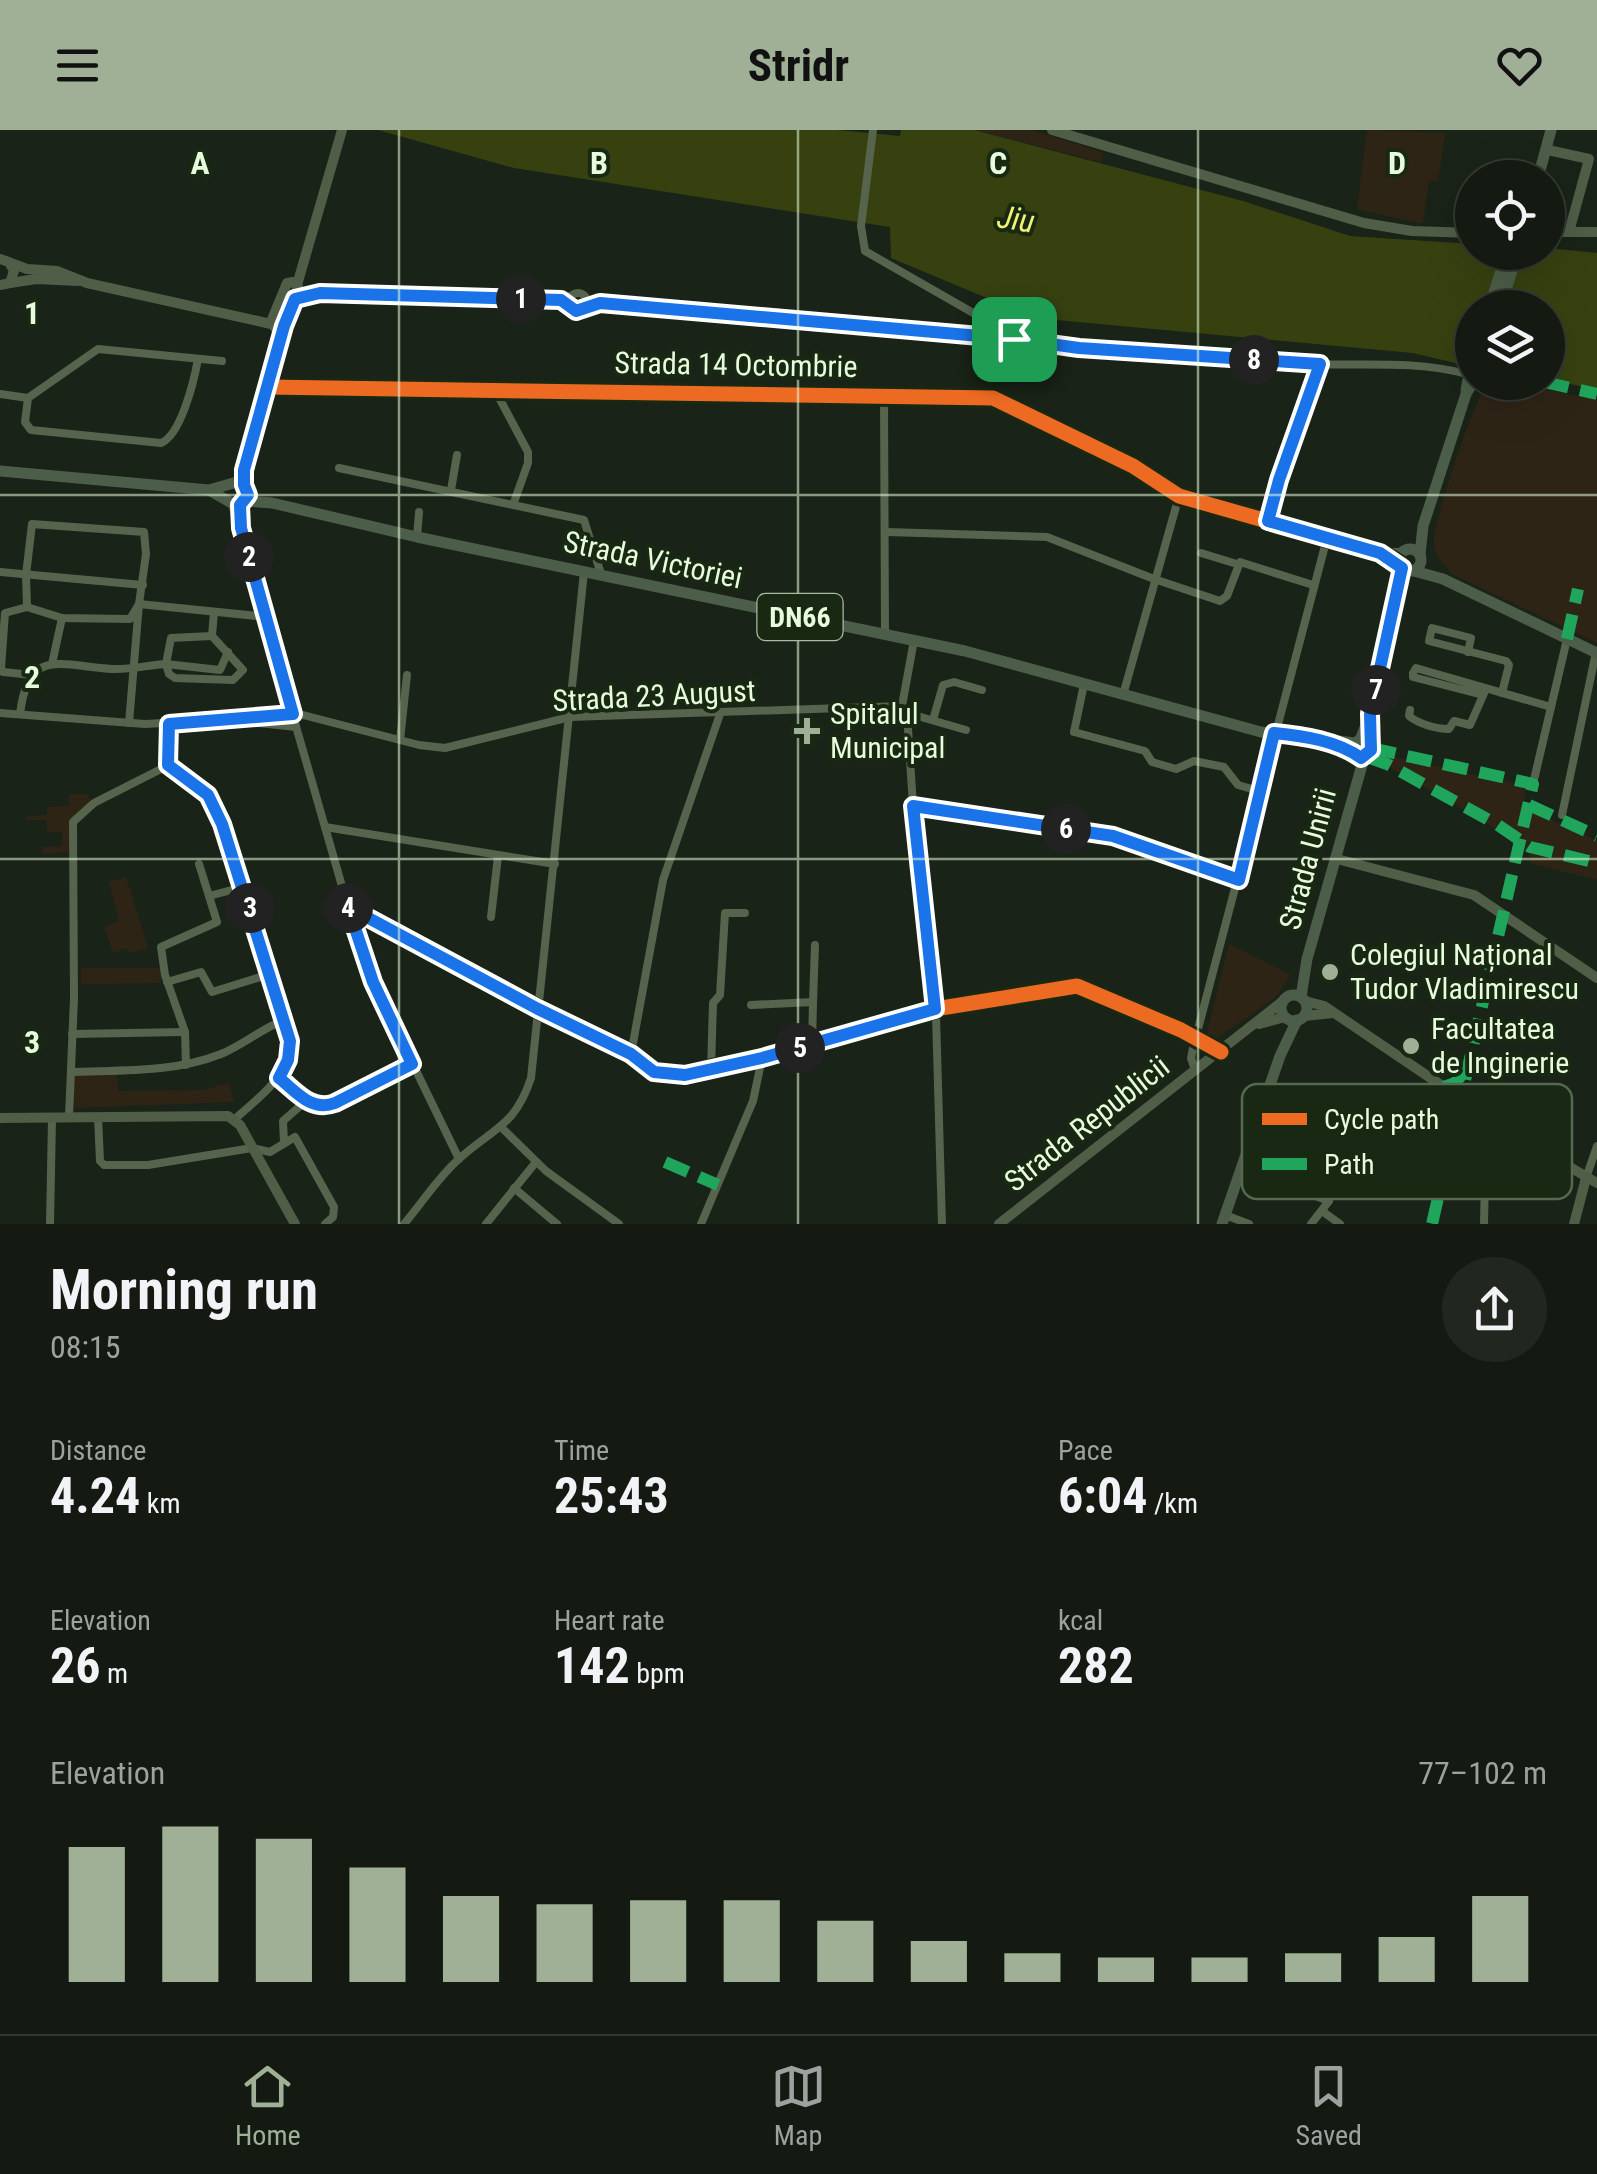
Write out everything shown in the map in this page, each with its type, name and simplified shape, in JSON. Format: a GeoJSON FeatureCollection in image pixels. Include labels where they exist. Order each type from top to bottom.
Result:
{"type":"FeatureCollection","features":[{"type":"Feature","properties":{"kind":"main road"},"geometry":{"type":"LineString","coordinates":[[277,326],[294,289],[342,130]]}},
{"type":"Feature","properties":{"kind":"main road"},"geometry":{"type":"LineString","coordinates":[[1052,130],[1364,223],[1412,232],[1455,232]]}},
{"type":"Feature","properties":{"kind":"main road"},"geometry":{"type":"LineString","coordinates":[[1544,160],[1551,130]]}},
{"type":"Feature","properties":{"kind":"main road"},"geometry":{"type":"LineString","coordinates":[[1548,150],[1593,160],[1569,232]]}},
{"type":"Feature","properties":{"kind":"main road"},"geometry":{"type":"LineString","coordinates":[[1565,232],[1597,232]]}},
{"type":"Feature","properties":{"kind":"main road"},"geometry":{"type":"LineString","coordinates":[[6,261],[277,326]]}},
{"type":"Feature","properties":{"kind":"main road"},"geometry":{"type":"LineString","coordinates":[[0,296],[14,274],[6,261]]}},
{"type":"Feature","properties":{"kind":"main road"},"geometry":{"type":"LineString","coordinates":[[6,284],[81,281]]}},
{"type":"Feature","properties":{"kind":"main road"},"geometry":{"type":"LineString","coordinates":[[252,320],[268,315],[294,289]]}},
{"type":"Feature","properties":{"kind":"main road"},"geometry":{"type":"LineString","coordinates":[[237,495],[278,349],[274,309]]}},
{"type":"Feature","properties":{"kind":"main road","name":"Strada 14 Octombrie"},"geometry":{"type":"LineString","coordinates":[[267,388],[884,395],[1002,400],[1133,466],[1179,496],[1410,561]]}},
{"type":"Feature","properties":{"kind":"main road","name":"Strada Unirii"},"geometry":{"type":"LineString","coordinates":[[1271,1084],[1336,860],[1392,620],[1462,400]]}},
{"type":"Feature","properties":{"kind":"main road","name":"Strada Victoriei"},"geometry":{"type":"LineString","coordinates":[[0,469],[237,495],[416,537],[989,656],[1274,733],[1360,748]]}},
{"type":"Feature","properties":{"kind":"main road"},"geometry":{"type":"LineString","coordinates":[[1410,561],[1596,653]]}},
{"type":"Feature","properties":{"kind":"main road"},"geometry":{"type":"LineString","coordinates":[[1336,860],[1460,890],[1504,914],[1597,978]]}},
{"type":"Feature","properties":{"kind":"main road"},"geometry":{"type":"LineString","coordinates":[[1294,999],[1319,1003],[1440,1084]]}},
{"type":"Feature","properties":{"kind":"main road","name":"Strada Unirii"},"geometry":{"type":"LineString","coordinates":[[1293,1018],[1281,1009],[1294,999]]}},
{"type":"Feature","properties":{"kind":"main road","name":"Strada Republicii"},"geometry":{"type":"LineString","coordinates":[[998,1224],[1294,999]]}},
{"type":"Feature","properties":{"kind":"main road","name":"Strada Republicii"},"geometry":{"type":"LineString","coordinates":[[1254,1026],[1334,1013]]}},
{"type":"Feature","properties":{"kind":"main road"},"geometry":{"type":"LineString","coordinates":[[0,1118],[219,1115],[235,1119],[294,1224]]}},
{"type":"Feature","properties":{"kind":"main road","name":"Strada Unirii"},"geometry":{"type":"LineString","coordinates":[[1224,1219],[1242,1168]]}},
{"type":"Feature","properties":{"kind":"main road"},"geometry":{"type":"LineString","coordinates":[[1574,1224],[1592,1181]]}},
{"type":"Feature","properties":{"kind":"street"},"geometry":{"type":"LineString","coordinates":[[872,130],[861,226],[865,252],[1014,339]]}},
{"type":"Feature","properties":{"kind":"street"},"geometry":{"type":"LineString","coordinates":[[294,289],[319,293],[566,298],[579,293],[585,303]]}},
{"type":"Feature","properties":{"kind":"street"},"geometry":{"type":"LineString","coordinates":[[566,298],[572,309],[585,303],[600,303],[1079,348],[1320,364],[1419,364],[1455,372]]}},
{"type":"Feature","properties":{"kind":"street"},"geometry":{"type":"LineString","coordinates":[[0,394],[28,398],[93,350],[222,362]]}},
{"type":"Feature","properties":{"kind":"street"},"geometry":{"type":"LineString","coordinates":[[28,398],[25,422],[31,430],[160,442],[174,434],[198,360]]}},
{"type":"Feature","properties":{"kind":"street"},"geometry":{"type":"LineString","coordinates":[[1268,521],[1320,364]]}},
{"type":"Feature","properties":{"kind":"street"},"geometry":{"type":"LineString","coordinates":[[495,390],[528,452],[514,505]]}},
{"type":"Feature","properties":{"kind":"street"},"geometry":{"type":"LineString","coordinates":[[884,395],[885,634]]}},
{"type":"Feature","properties":{"kind":"street"},"geometry":{"type":"LineString","coordinates":[[451,490],[458,455]]}},
{"type":"Feature","properties":{"kind":"street"},"geometry":{"type":"LineString","coordinates":[[339,468],[584,520],[600,574]]}},
{"type":"Feature","properties":{"kind":"street"},"geometry":{"type":"LineString","coordinates":[[237,495],[241,528],[296,727],[373,982],[459,1159]]}},
{"type":"Feature","properties":{"kind":"street"},"geometry":{"type":"LineString","coordinates":[[1123,695],[1179,496]]}},
{"type":"Feature","properties":{"kind":"street"},"geometry":{"type":"LineString","coordinates":[[416,537],[420,512]]}},
{"type":"Feature","properties":{"kind":"street"},"geometry":{"type":"LineString","coordinates":[[28,607],[26,574],[32,524],[140,530],[146,538],[129,723]]}},
{"type":"Feature","properties":{"kind":"street"},"geometry":{"type":"LineString","coordinates":[[887,532],[1038,535],[1154,580],[1220,600],[1227,596],[1237,564]]}},
{"type":"Feature","properties":{"kind":"street"},"geometry":{"type":"LineString","coordinates":[[1196,1072],[1191,1058],[1196,1036],[1326,538]]}},
{"type":"Feature","properties":{"kind":"street"},"geometry":{"type":"LineString","coordinates":[[1201,553],[1237,564],[1244,562],[1313,585]]}},
{"type":"Feature","properties":{"kind":"street"},"geometry":{"type":"LineString","coordinates":[[404,1224],[459,1159],[501,1127],[520,1106],[527,1089],[555,864],[584,570]]}},
{"type":"Feature","properties":{"kind":"street"},"geometry":{"type":"LineString","coordinates":[[0,572],[142,585]]}},
{"type":"Feature","properties":{"kind":"street"},"geometry":{"type":"LineString","coordinates":[[138,604],[267,617]]}},
{"type":"Feature","properties":{"kind":"street"},"geometry":{"type":"LineString","coordinates":[[32,675],[3,672],[1,668],[5,613],[28,607],[62,618],[130,619],[138,604]]}},
{"type":"Feature","properties":{"kind":"street"},"geometry":{"type":"LineString","coordinates":[[212,636],[214,612]]}},
{"type":"Feature","properties":{"kind":"street"},"geometry":{"type":"LineString","coordinates":[[52,664],[62,618]]}},
{"type":"Feature","properties":{"kind":"street"},"geometry":{"type":"LineString","coordinates":[[1468,652],[1471,638],[1432,628],[1429,641],[1509,665],[1502,693]]}},
{"type":"Feature","properties":{"kind":"street"},"geometry":{"type":"LineString","coordinates":[[212,636],[228,652],[243,670],[230,681],[174,678],[166,664],[171,638],[212,636]]}},
{"type":"Feature","properties":{"kind":"street"},"geometry":{"type":"LineString","coordinates":[[1533,784],[1567,639]]}},
{"type":"Feature","properties":{"kind":"street"},"geometry":{"type":"LineString","coordinates":[[914,640],[905,710],[935,1009],[942,1224]]}},
{"type":"Feature","properties":{"kind":"street"},"geometry":{"type":"LineString","coordinates":[[20,714],[23,689],[32,675],[52,664],[110,669],[166,664],[220,670],[228,652]]}},
{"type":"Feature","properties":{"kind":"street"},"geometry":{"type":"LineString","coordinates":[[1562,815],[1596,653]]}},
{"type":"Feature","properties":{"kind":"street"},"geometry":{"type":"LineString","coordinates":[[1485,691],[1416,668],[1413,672],[1413,677],[1485,691],[1502,693],[1551,707]]}},
{"type":"Feature","properties":{"kind":"street"},"geometry":{"type":"LineString","coordinates":[[400,740],[407,675]]}},
{"type":"Feature","properties":{"kind":"street"},"geometry":{"type":"LineString","coordinates":[[933,720],[942,685],[954,682],[982,690]]}},
{"type":"Feature","properties":{"kind":"street"},"geometry":{"type":"LineString","coordinates":[[1084,684],[1074,732],[1145,750],[1152,762],[1176,769],[1194,761],[1224,767],[1238,785],[1259,791]]}},
{"type":"Feature","properties":{"kind":"street"},"geometry":{"type":"LineString","coordinates":[[1410,710],[1409,716],[1414,720],[1443,729],[1454,721],[1470,725],[1485,691]]}},
{"type":"Feature","properties":{"kind":"street","name":"Strada 23 August"},"geometry":{"type":"LineString","coordinates":[[1,712],[169,724],[293,714],[400,740],[452,748],[570,717],[905,710],[966,730]]}},
{"type":"Feature","properties":{"kind":"street"},"geometry":{"type":"LineString","coordinates":[[631,1054],[663,880],[720,714]]}},
{"type":"Feature","properties":{"kind":"street","name":"Strada 23 August"},"geometry":{"type":"LineString","coordinates":[[236,720],[296,727]]}},
{"type":"Feature","properties":{"kind":"street"},"geometry":{"type":"LineString","coordinates":[[168,765],[169,724]]}},
{"type":"Feature","properties":{"kind":"street"},"geometry":{"type":"LineString","coordinates":[[168,765],[208,795],[222,824],[290,1050],[279,1078],[235,1119]]}},
{"type":"Feature","properties":{"kind":"street"},"geometry":{"type":"LineString","coordinates":[[70,1117],[73,822],[94,803],[168,765]]}},
{"type":"Feature","properties":{"kind":"street"},"geometry":{"type":"LineString","coordinates":[[913,806],[1113,836],[1239,880]]}},
{"type":"Feature","properties":{"kind":"street"},"geometry":{"type":"LineString","coordinates":[[325,827],[555,864]]}},
{"type":"Feature","properties":{"kind":"street"},"geometry":{"type":"LineString","coordinates":[[491,917],[498,856]]}},
{"type":"Feature","properties":{"kind":"street"},"geometry":{"type":"LineString","coordinates":[[186,1066],[185,1032],[167,982],[161,947],[218,922],[198,864]]}},
{"type":"Feature","properties":{"kind":"street"},"geometry":{"type":"LineString","coordinates":[[209,896],[244,888]]}},
{"type":"Feature","properties":{"kind":"street"},"geometry":{"type":"LineString","coordinates":[[348,907],[631,1054],[654,1072],[685,1075],[812,1045],[935,1009],[1078,986],[1196,1036],[1221,1052]]}},
{"type":"Feature","properties":{"kind":"street"},"geometry":{"type":"LineString","coordinates":[[711,1069],[713,1003],[720,995],[725,913],[746,914]]}},
{"type":"Feature","properties":{"kind":"street"},"geometry":{"type":"LineString","coordinates":[[812,1045],[815,945]]}},
{"type":"Feature","properties":{"kind":"street"},"geometry":{"type":"LineString","coordinates":[[167,982],[202,972],[212,992],[270,974]]}},
{"type":"Feature","properties":{"kind":"street"},"geometry":{"type":"LineString","coordinates":[[751,1005],[813,1002]]}},
{"type":"Feature","properties":{"kind":"street"},"geometry":{"type":"LineString","coordinates":[[71,1072],[186,1066],[222,1054],[284,1020]]}},
{"type":"Feature","properties":{"kind":"street"},"geometry":{"type":"LineString","coordinates":[[72,1034],[185,1032]]}},
{"type":"Feature","properties":{"kind":"street"},"geometry":{"type":"LineString","coordinates":[[701,1224],[754,1101],[762,1058]]}},
{"type":"Feature","properties":{"kind":"street"},"geometry":{"type":"LineString","coordinates":[[279,1078],[323,1107],[412,1064]]}},
{"type":"Feature","properties":{"kind":"street"},"geometry":{"type":"LineString","coordinates":[[1452,1084],[1468,1067]]}},
{"type":"Feature","properties":{"kind":"street"},"geometry":{"type":"LineString","coordinates":[[284,1142],[283,1121],[307,1100]]}},
{"type":"Feature","properties":{"kind":"street"},"geometry":{"type":"LineString","coordinates":[[98,1117],[100,1161],[104,1165],[148,1164],[252,1148],[270,1152],[292,1138],[298,1139],[334,1207],[333,1217],[325,1224]]}},
{"type":"Feature","properties":{"kind":"street"},"geometry":{"type":"LineString","coordinates":[[50,1224],[52,1118]]}},
{"type":"Feature","properties":{"kind":"street"},"geometry":{"type":"LineString","coordinates":[[501,1127],[536,1162],[619,1224]]}},
{"type":"Feature","properties":{"kind":"street"},"geometry":{"type":"LineString","coordinates":[[1592,1181],[1597,1146]]}},
{"type":"Feature","properties":{"kind":"street"},"geometry":{"type":"LineString","coordinates":[[486,1224],[536,1162]]}},
{"type":"Feature","properties":{"kind":"street"},"geometry":{"type":"LineString","coordinates":[[514,1188],[557,1224]]}},
{"type":"Feature","properties":{"kind":"street"},"geometry":{"type":"LineString","coordinates":[[1311,1224],[1330,1201],[1324,1199]]}},
{"type":"Feature","properties":{"kind":"street"},"geometry":{"type":"LineString","coordinates":[[1484,1224],[1485,1199]]}},
{"type":"Feature","properties":{"kind":"street"},"geometry":{"type":"LineString","coordinates":[[1322,1210],[1340,1224]]}},
{"type":"Feature","properties":{"kind":"street"},"geometry":{"type":"LineString","coordinates":[[1224,1219],[1250,1224]]}},
{"type":"Feature","properties":{"kind":"shaded area"},"geometry":{"type":"Polygon","coordinates":[[[974,130],[1032,130],[1104,153],[1101,162],[974,130]]]}},
{"type":"Feature","properties":{"kind":"shaded area"},"geometry":{"type":"Polygon","coordinates":[[[1367,130],[1445,133],[1438,182],[1429,181],[1423,224],[1357,209],[1367,130]]]}},
{"type":"Feature","properties":{"kind":"shaded area"},"geometry":{"type":"Polygon","coordinates":[[[1565,393],[1597,400],[1597,643],[1452,574],[1442,563],[1434,540],[1479,400],[1565,400],[1565,393]]]}},
{"type":"Feature","properties":{"kind":"shaded area"},"geometry":{"type":"Polygon","coordinates":[[[1381,754],[1527,786],[1522,807],[1597,840],[1597,880],[1530,863],[1528,852],[1514,839],[1379,761],[1381,754]]]}},
{"type":"Feature","properties":{"kind":"shaded area"},"geometry":{"type":"Polygon","coordinates":[[[69,794],[88,794],[91,802],[73,824],[69,852],[42,854],[42,847],[62,846],[62,832],[47,832],[46,820],[27,820],[27,816],[47,815],[47,807],[69,806],[69,794]]]}},
{"type":"Feature","properties":{"kind":"shaded area"},"geometry":{"type":"Polygon","coordinates":[[[126,877],[148,948],[113,953],[104,927],[119,921],[109,882],[126,877]]]}},
{"type":"Feature","properties":{"kind":"shaded area"},"geometry":{"type":"Polygon","coordinates":[[[1229,944],[1291,975],[1275,998],[1214,1040],[1207,1033],[1229,944]]]}},
{"type":"Feature","properties":{"kind":"shaded area"},"geometry":{"type":"Polygon","coordinates":[[[81,968],[161,968],[161,983],[81,984],[81,968]]]}},
{"type":"Feature","properties":{"kind":"shaded area"},"geometry":{"type":"Polygon","coordinates":[[[117,1071],[118,1091],[203,1090],[229,1083],[234,1102],[74,1108],[73,1073],[117,1071]]]}},
{"type":"Feature","properties":{"kind":"water","name":"Jiu"},"geometry":{"type":"Polygon","coordinates":[[[378,130],[837,130],[900,136],[901,130],[974,130],[1243,201],[1350,236],[1455,243],[1455,270],[1565,270],[1565,250],[1597,253],[1597,390],[1565,383],[1565,290],[1455,290],[1455,363],[1413,353],[1035,318],[891,258],[890,227],[514,168],[378,130]]]}},
{"type":"Feature","properties":{"kind":"marked path"},"geometry":{"type":"LineString","coordinates":[[1565,387],[1597,394]]}},
{"type":"Feature","properties":{"kind":"marked path"},"geometry":{"type":"LineString","coordinates":[[1567,639],[1578,589]]}},
{"type":"Feature","properties":{"kind":"marked path"},"geometry":{"type":"LineString","coordinates":[[1371,748],[1533,784],[1464,1084]]}},
{"type":"Feature","properties":{"kind":"marked path"},"geometry":{"type":"LineString","coordinates":[[1367,757],[1387,764],[1498,825],[1530,847],[1597,863]]}},
{"type":"Feature","properties":{"kind":"marked path"},"geometry":{"type":"LineString","coordinates":[[1529,805],[1597,836]]}},
{"type":"Feature","properties":{"kind":"marked path"},"geometry":{"type":"LineString","coordinates":[[1452,1084],[1468,1067]]}},
{"type":"Feature","properties":{"kind":"marked path"},"geometry":{"type":"LineString","coordinates":[[665,1162],[718,1185]]}},
{"type":"Feature","properties":{"kind":"marked path"},"geometry":{"type":"LineString","coordinates":[[1432,1224],[1438,1199]]}},
{"type":"Feature","properties":{"kind":"cycle path"},"geometry":{"type":"LineString","coordinates":[[267,387],[993,398],[1133,466],[1179,496],[1380,553],[1400,565]]}},
{"type":"Feature","properties":{"kind":"cycle path"},"geometry":{"type":"LineString","coordinates":[[348,907],[631,1054],[654,1072],[685,1075],[812,1045],[935,1009],[1077,986],[1181,1030],[1221,1052]]}},
{"type":"Feature","properties":{"kind":"place","name":"Spitalul Municipal"},"geometry":{"type":"Point","coordinates":[807,731]}},
{"type":"Feature","properties":{"kind":"place","name":"Colegiul Național Tudor Vladimirescu"},"geometry":{"type":"Point","coordinates":[1330,972]}},
{"type":"Feature","properties":{"kind":"place","name":"Facultatea de Inginerie"},"geometry":{"type":"Point","coordinates":[1411,1046]}},
{"type":"Feature","properties":{"kind":"route"},"geometry":{"type":"LineString","coordinates":[[320,293],[561,300],[576,311],[600,303],[1014,339],[1079,348],[1320,364],[1268,521],[1380,553],[1402,568],[1370,714],[1369,755],[1361,758],[1354,750],[1325,741],[1274,733],[1239,880],[1113,836],[913,806],[935,1009],[861,1032],[685,1075],[654,1072],[631,1054],[348,907],[373,982],[412,1064],[323,1107],[315,1106],[279,1078],[288,1060],[290,1041],[232,852],[208,795],[168,765],[169,724],[293,714],[241,528],[240,505],[248,495],[244,470],[295,299],[320,293]]}}]}
